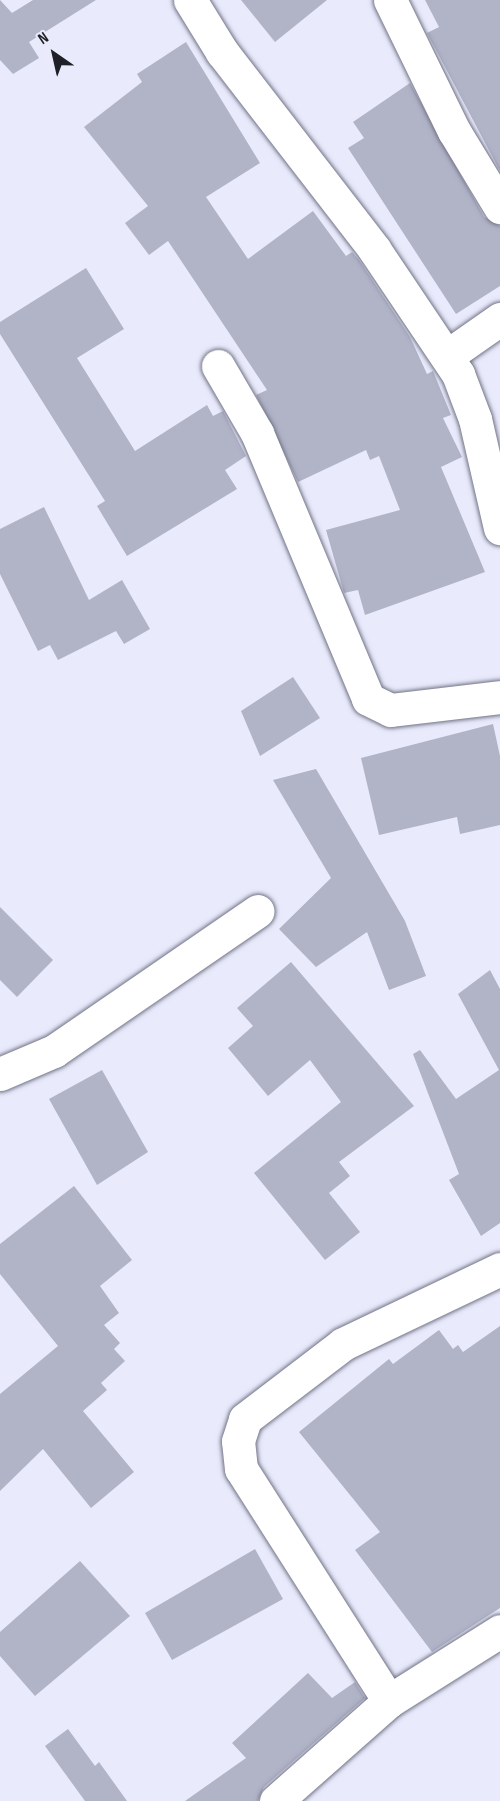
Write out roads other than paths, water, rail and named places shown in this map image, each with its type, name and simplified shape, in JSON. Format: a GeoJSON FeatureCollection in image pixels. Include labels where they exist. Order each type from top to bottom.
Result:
{"type":"FeatureCollection","features":[{"type":"Feature","properties":{"kind":"street"},"geometry":{"type":"LineString","coordinates":[[190,0],[222,52],[374,249],[447,356],[475,419],[500,528]]}},
{"type":"Feature","properties":{"kind":"street"},"geometry":{"type":"LineString","coordinates":[[390,0],[454,131],[500,207]]}},
{"type":"Feature","properties":{"kind":"street"},"geometry":{"type":"LineString","coordinates":[[447,356],[500,319]]}},
{"type":"Feature","properties":{"kind":"street"},"geometry":{"type":"LineString","coordinates":[[218,366],[257,433],[368,699],[391,710],[500,697]]}},
{"type":"Feature","properties":{"kind":"street"},"geometry":{"type":"LineString","coordinates":[[0,1074],[54,1051],[258,911]]}},
{"type":"Feature","properties":{"kind":"street"},"geometry":{"type":"LineString","coordinates":[[389,1701],[241,1469],[238,1441],[245,1419],[343,1344],[500,1269]]}},
{"type":"Feature","properties":{"kind":"street"},"geometry":{"type":"LineString","coordinates":[[276,1801],[389,1701],[500,1632]]}}]}
